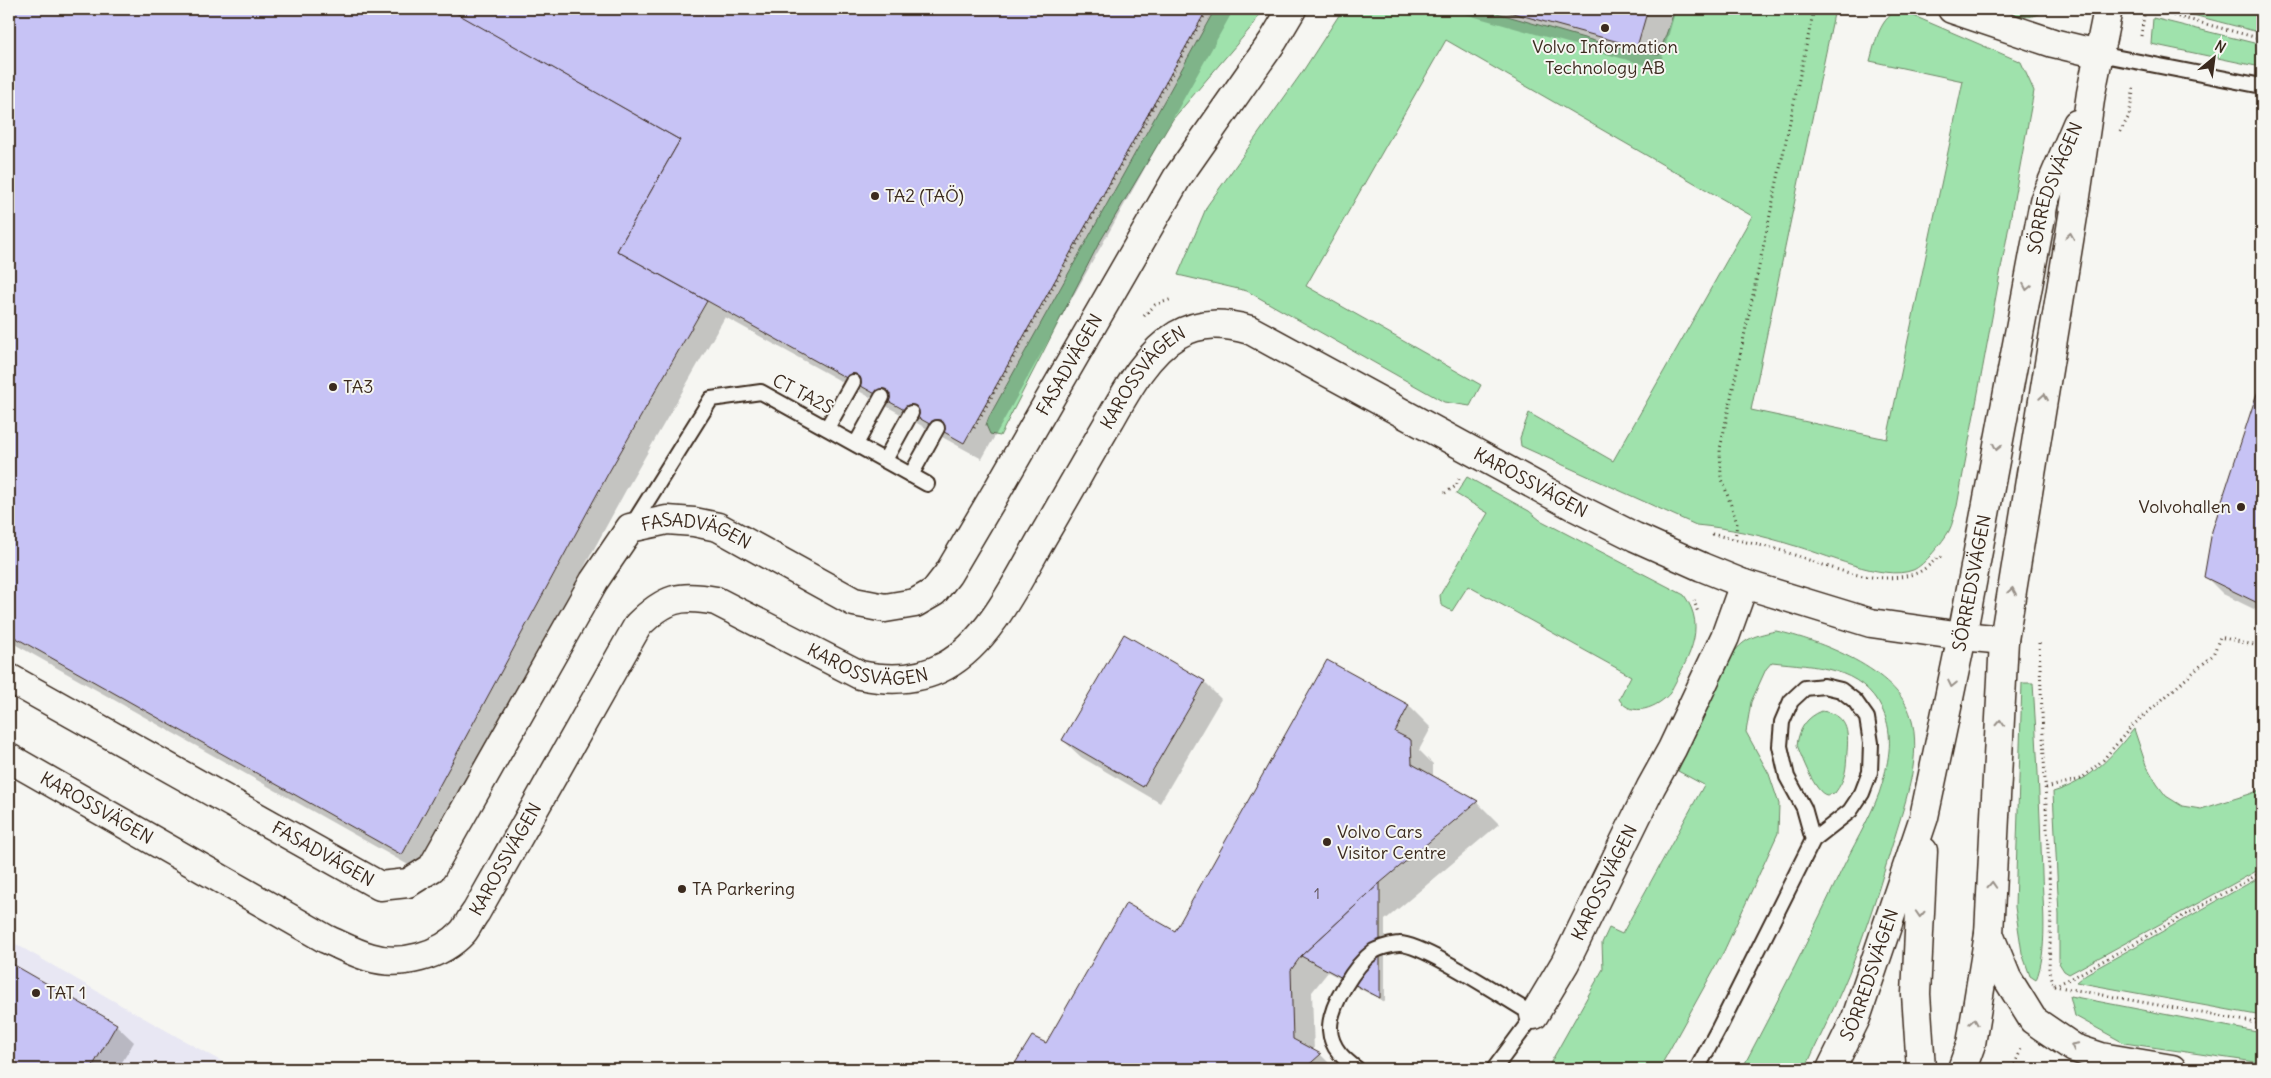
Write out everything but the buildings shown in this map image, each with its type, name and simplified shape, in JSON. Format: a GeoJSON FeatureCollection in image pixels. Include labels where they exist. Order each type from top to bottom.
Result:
{"type":"FeatureCollection","features":[{"type":"Feature","properties":{"kind":"street","name":"FASADVÄGEN"},"geometry":{"type":"LineString","coordinates":[[9,678],[380,886],[408,884],[432,868],[594,581],[630,528],[667,520],[694,522],[718,527],[854,602],[885,608],[915,602],[934,592],[948,574],[963,549],[1177,178],[1273,41],[1292,9]]}},
{"type":"Feature","properties":{"kind":"street"},"geometry":{"type":"LineString","coordinates":[[1952,9],[2053,44],[2099,54]]}},
{"type":"Feature","properties":{"kind":"street","name":"SÖRREDSVÄGEN"},"geometry":{"type":"LineString","coordinates":[[1962,1069],[1971,1044],[1989,934],[2004,640],[2073,220],[2091,93],[2108,9]]}},
{"type":"Feature","properties":{"kind":"street","name":"SÖRREDSVÄGEN"},"geometry":{"type":"LineString","coordinates":[[1831,1069],[1856,1018],[1924,817],[1962,636],[2044,201],[2091,93]]}},
{"type":"Feature","properties":{"kind":"street","name":"KAROSSVÄGEN"},"geometry":{"type":"LineString","coordinates":[[9,758],[326,939],[370,957],[392,962],[413,958],[441,949],[462,932],[476,912],[638,625],[648,615],[674,598],[695,597],[716,601],[860,675],[900,680],[945,666],[967,649],[998,613],[1126,393],[1154,354],[1178,335],[1204,324],[1228,324],[1250,330],[1575,507],[1634,537],[1744,584],[1871,623],[2004,640]]}},
{"type":"Feature","properties":{"kind":"street","name":"KAROSSVÄGEN"},"geometry":{"type":"LineString","coordinates":[[1534,1015],[1565,964],[1651,787],[1672,749],[1725,637],[1744,584]]}},
{"type":"Feature","properties":{"kind":"street"},"geometry":{"type":"LineString","coordinates":[[1921,1069],[1916,994],[1924,817]]}},
{"type":"Feature","properties":{"kind":"street"},"geometry":{"type":"LineString","coordinates":[[1989,934],[2007,978],[2033,1020],[2074,1048],[2101,1057],[2172,1069]]}},
{"type":"Feature","properties":{"kind":"lane"},"geometry":{"type":"LineString","coordinates":[[2099,54],[2137,63],[2262,86]]}},
{"type":"Feature","properties":{"kind":"lane"},"geometry":{"type":"LineString","coordinates":[[827,428],[853,382]]}},
{"type":"Feature","properties":{"kind":"lane","name":"CT TA2S"},"geometry":{"type":"LineString","coordinates":[[630,528],[711,399],[761,392],[927,484]]}},
{"type":"Feature","properties":{"kind":"lane"},"geometry":{"type":"LineString","coordinates":[[856,444],[882,398]]}},
{"type":"Feature","properties":{"kind":"lane"},"geometry":{"type":"LineString","coordinates":[[885,460],[911,413]]}},
{"type":"Feature","properties":{"kind":"lane"},"geometry":{"type":"LineString","coordinates":[[911,475],[938,428]]}},
{"type":"Feature","properties":{"kind":"lane"},"geometry":{"type":"LineString","coordinates":[[1696,1069],[1719,1028],[1813,840],[1850,810],[1862,793],[1870,772],[1871,743],[1866,718],[1855,701],[1841,690],[1824,686],[1805,688],[1791,701],[1782,722],[1780,746],[1787,777],[1804,808],[1813,840]]}},
{"type":"Feature","properties":{"kind":"lane"},"geometry":{"type":"LineString","coordinates":[[1357,1069],[1338,1054],[1330,1030],[1334,1009],[1346,987],[1356,970],[1375,950],[1400,944],[1424,950],[1534,1015]]}},
{"type":"Feature","properties":{"kind":"lane","name":"KAROSSVÄGEN"},"geometry":{"type":"LineString","coordinates":[[1494,1069],[1534,1015]]}},
{"type":"Feature","properties":{"kind":"path"},"geometry":{"type":"LineString","coordinates":[[974,428],[1208,9]]}},
{"type":"Feature","properties":{"kind":"path"},"geometry":{"type":"LineString","coordinates":[[1735,539],[1737,523],[1721,476],[1720,449],[1814,9]]}},
{"type":"Feature","properties":{"kind":"path"},"geometry":{"type":"LineString","coordinates":[[2118,134],[2129,116],[2145,9]]}},
{"type":"Feature","properties":{"kind":"path"},"geometry":{"type":"LineString","coordinates":[[2149,9],[2262,39]]}},
{"type":"Feature","properties":{"kind":"path"},"geometry":{"type":"LineString","coordinates":[[2046,788],[2081,779],[2103,760],[2130,727],[2213,655],[2220,637],[2262,647]]}},
{"type":"Feature","properties":{"kind":"path"},"geometry":{"type":"LineString","coordinates":[[2039,642],[2051,919],[2049,968],[2054,986]]}},
{"type":"Feature","properties":{"kind":"path"},"geometry":{"type":"LineString","coordinates":[[2054,986],[2074,977],[2262,872]]}},
{"type":"Feature","properties":{"kind":"path"},"geometry":{"type":"LineString","coordinates":[[2054,986],[2262,1024]]}},
{"type":"Feature","properties":{"kind":"shaded area"},"geometry":{"type":"Polygon","coordinates":[[[9,940],[126,1008],[235,1069],[9,1069],[9,940]]]}},
{"type":"Feature","properties":{"kind":"green space"},"geometry":{"type":"Polygon","coordinates":[[[1215,9],[1262,9],[1254,24],[1173,119],[1098,245],[1000,436],[990,434],[986,425],[989,417],[1215,9]]]}},
{"type":"Feature","properties":{"kind":"green space"},"geometry":{"type":"Polygon","coordinates":[[[1343,9],[1483,9],[1612,46],[1659,55],[1675,9],[1835,9],[1751,410],[1887,439],[1963,81],[1870,61],[1876,39],[1883,24],[1893,13],[1900,10],[2021,62],[2034,91],[1957,506],[1949,531],[1928,559],[1913,570],[1900,573],[1886,572],[1853,565],[1756,535],[1696,525],[1521,446],[1520,438],[1529,413],[1613,461],[1752,216],[1446,40],[1306,286],[1481,385],[1470,406],[1444,402],[1247,291],[1178,275],[1207,206],[1303,71],[1343,9]]]}},
{"type":"Feature","properties":{"kind":"green space"},"geometry":{"type":"Polygon","coordinates":[[[1994,9],[2046,9],[2034,16],[2021,16],[1994,9]]]}},
{"type":"Feature","properties":{"kind":"green space"},"geometry":{"type":"Polygon","coordinates":[[[2170,9],[2262,9],[2262,33],[2170,9]]]}},
{"type":"Feature","properties":{"kind":"green space"},"geometry":{"type":"Polygon","coordinates":[[[2153,18],[2262,45],[2262,65],[2256,66],[2151,44],[2153,18]]]}},
{"type":"Feature","properties":{"kind":"green space"},"geometry":{"type":"Polygon","coordinates":[[[1467,477],[1529,511],[1540,520],[1684,595],[1695,620],[1695,633],[1688,657],[1670,693],[1665,698],[1645,709],[1638,710],[1624,705],[1619,699],[1631,676],[1468,586],[1452,611],[1441,605],[1440,595],[1488,513],[1456,494],[1467,477]]]}},
{"type":"Feature","properties":{"kind":"green space"},"geometry":{"type":"Polygon","coordinates":[[[1776,631],[1794,635],[1834,650],[1855,660],[1890,685],[1903,700],[1911,717],[1915,747],[1908,793],[1874,904],[1848,976],[1805,1069],[1742,1069],[1795,967],[1875,803],[1887,766],[1889,738],[1883,711],[1874,696],[1850,677],[1820,668],[1772,662],[1766,669],[1751,702],[1746,732],[1769,774],[1779,804],[1778,833],[1724,951],[1659,1069],[1547,1069],[1603,969],[1602,943],[1609,928],[1622,934],[1704,785],[1678,771],[1727,662],[1747,640],[1776,631]]]}},
{"type":"Feature","properties":{"kind":"green space"},"geometry":{"type":"Polygon","coordinates":[[[2022,683],[2033,683],[2038,778],[2044,928],[2042,956],[2036,980],[2030,976],[2022,953],[2015,907],[2022,683]]]}},
{"type":"Feature","properties":{"kind":"green space"},"geometry":{"type":"Polygon","coordinates":[[[1822,711],[1837,716],[1845,725],[1848,744],[1845,774],[1835,793],[1827,795],[1822,793],[1813,781],[1797,745],[1802,728],[1812,716],[1822,711]]]}},
{"type":"Feature","properties":{"kind":"green space"},"geometry":{"type":"Polygon","coordinates":[[[2134,729],[2146,765],[2157,784],[2166,796],[2182,806],[2201,809],[2262,789],[2262,868],[2069,974],[2064,971],[2059,963],[2059,915],[2053,792],[2089,775],[2108,759],[2134,729]]]}},
{"type":"Feature","properties":{"kind":"green space"},"geometry":{"type":"Polygon","coordinates":[[[2262,876],[2262,1016],[2076,982],[2086,974],[2262,876]]]}},
{"type":"Feature","properties":{"kind":"green space"},"geometry":{"type":"Polygon","coordinates":[[[2070,996],[2262,1033],[2262,1063],[2124,1043],[2075,1016],[2070,996]]]}},
{"type":"Feature","properties":{"kind":"place","name":"Volvo Information Technology AB"},"geometry":{"type":"Point","coordinates":[1605,28]}},
{"type":"Feature","properties":{"kind":"place","name":"TA2 (TAÖ)"},"geometry":{"type":"Point","coordinates":[875,196]}},
{"type":"Feature","properties":{"kind":"place","name":"TA3"},"geometry":{"type":"Point","coordinates":[333,387]}},
{"type":"Feature","properties":{"kind":"place","name":"Volvohallen"},"geometry":{"type":"Point","coordinates":[2241,507]}},
{"type":"Feature","properties":{"kind":"place","name":"Volvo Cars Visitor Centre"},"geometry":{"type":"Point","coordinates":[1327,842]}},
{"type":"Feature","properties":{"kind":"place","name":"TA Parkering"},"geometry":{"type":"Point","coordinates":[682,889]}},
{"type":"Feature","properties":{"kind":"place","name":"TAT 1"},"geometry":{"type":"Point","coordinates":[36,993]}}]}
